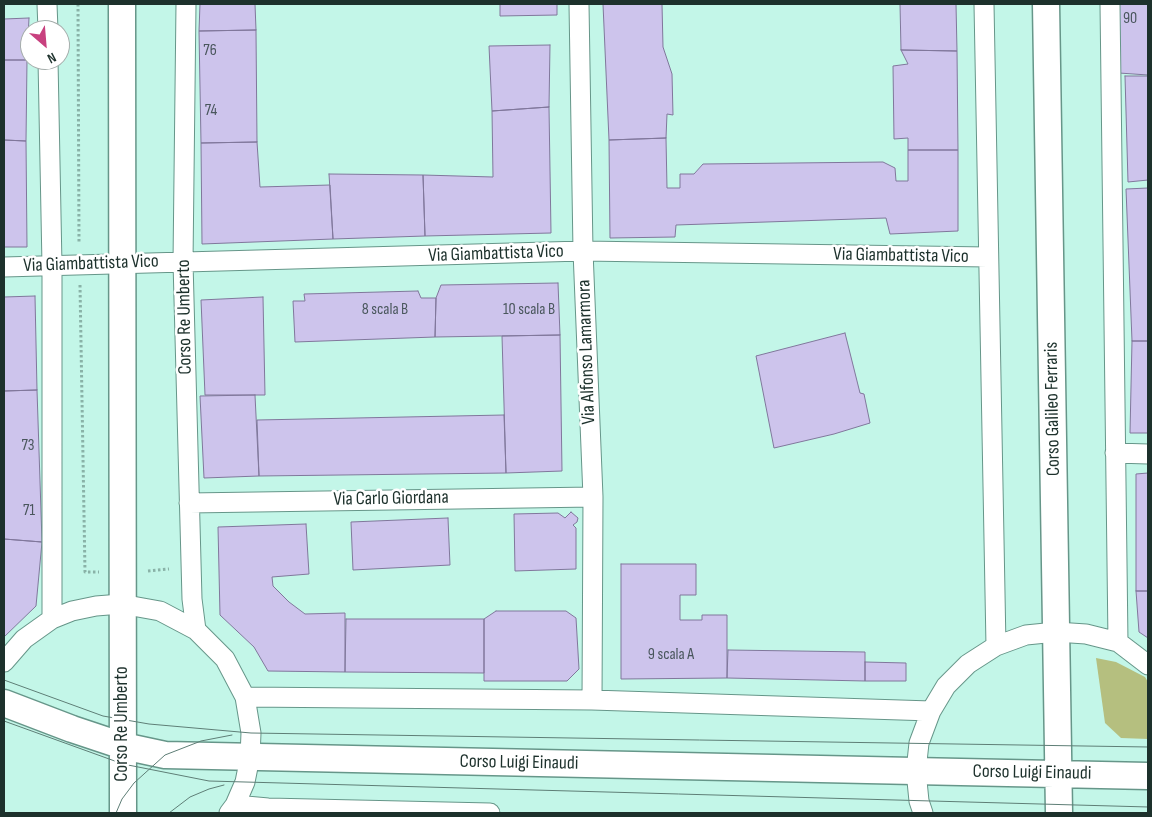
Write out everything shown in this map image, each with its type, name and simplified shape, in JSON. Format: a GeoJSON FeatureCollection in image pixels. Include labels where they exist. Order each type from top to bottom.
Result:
{"type":"FeatureCollection","features":[{"type":"Feature","properties":{"kind":"main road","name":"Corso Re Umberto"},"geometry":{"type":"LineString","coordinates":[[122,4],[123,502],[121,604],[123,813]]}},
{"type":"Feature","properties":{"kind":"main road","name":"Corso Galileo Ferraris"},"geometry":{"type":"LineString","coordinates":[[1046,4],[1060,774],[1059,813]]}},
{"type":"Feature","properties":{"kind":"main road","name":"Corso Luigi Einaudi"},"geometry":{"type":"LineString","coordinates":[[4,703],[123,746],[165,755],[1148,776]]}},
{"type":"Feature","properties":{"kind":"street"},"geometry":{"type":"LineString","coordinates":[[47,4],[48,20]]}},
{"type":"Feature","properties":{"kind":"street","name":"Corso Re Umberto"},"geometry":{"type":"LineString","coordinates":[[186,4],[183,262],[192,600],[196,630]]}},
{"type":"Feature","properties":{"kind":"street","name":"Via Alfonso Lamarmora"},"geometry":{"type":"LineString","coordinates":[[579,4],[583,251],[593,497],[592,700]]}},
{"type":"Feature","properties":{"kind":"street"},"geometry":{"type":"LineString","coordinates":[[984,4],[996,646]]}},
{"type":"Feature","properties":{"kind":"street"},"geometry":{"type":"LineString","coordinates":[[1110,4],[1118,642]]}},
{"type":"Feature","properties":{"kind":"street"},"geometry":{"type":"LineString","coordinates":[[48,70],[52,266],[52,619]]}},
{"type":"Feature","properties":{"kind":"street","name":"Via Giambattista Vico"},"geometry":{"type":"LineString","coordinates":[[4,267],[583,251],[988,257]]}},
{"type":"Feature","properties":{"kind":"street"},"geometry":{"type":"LineString","coordinates":[[1115,453],[1148,454]]}},
{"type":"Feature","properties":{"kind":"street","name":"Via Carlo Giordana"},"geometry":{"type":"LineString","coordinates":[[189,503],[593,497]]}},
{"type":"Feature","properties":{"kind":"street"},"geometry":{"type":"LineString","coordinates":[[4,662],[24,639],[52,619],[72,611],[96,606],[121,604],[160,611],[196,630],[226,659],[245,697],[252,733],[250,758],[245,782],[232,809],[268,808],[490,813]]}},
{"type":"Feature","properties":{"kind":"street"},"geometry":{"type":"LineString","coordinates":[[923,813],[919,801],[916,771],[920,743],[930,711],[946,686],[968,664],[996,646],[1026,635],[1056,632],[1086,634],[1118,642],[1148,665]]}},
{"type":"Feature","properties":{"kind":"street"},"geometry":{"type":"LineString","coordinates":[[245,697],[592,700],[930,711]]}},
{"type":"Feature","properties":{"kind":"green space"},"geometry":{"type":"Polygon","coordinates":[[[1096,658],[1116,662],[1145,677],[1148,682],[1148,739],[1121,738],[1105,723],[1096,658]]]}},
{"type":"Feature","properties":{"kind":"building"},"geometry":{"type":"Polygon","coordinates":[[[200,4],[255,4],[256,30],[199,31],[200,4]]]}},
{"type":"Feature","properties":{"kind":"building"},"geometry":{"type":"Polygon","coordinates":[[[500,4],[557,4],[557,15],[500,16],[500,4]]]}},
{"type":"Feature","properties":{"kind":"building"},"geometry":{"type":"Polygon","coordinates":[[[603,4],[662,4],[663,47],[672,74],[673,115],[667,114],[666,138],[609,140],[603,4]]]}},
{"type":"Feature","properties":{"kind":"building"},"geometry":{"type":"Polygon","coordinates":[[[900,4],[956,4],[957,51],[901,50],[900,4]]]}},
{"type":"Feature","properties":{"kind":"building"},"geometry":{"type":"Polygon","coordinates":[[[1119,4],[1148,4],[1148,75],[1119,73],[1119,4]]]}},
{"type":"Feature","properties":{"kind":"building"},"geometry":{"type":"Polygon","coordinates":[[[29,18],[29,20],[20,20],[20,60],[4,60],[4,19],[29,18]]]}},
{"type":"Feature","properties":{"kind":"building"},"geometry":{"type":"Polygon","coordinates":[[[256,30],[257,142],[201,143],[199,31],[256,30]]]}},
{"type":"Feature","properties":{"kind":"building"},"geometry":{"type":"Polygon","coordinates":[[[550,45],[549,107],[492,111],[489,46],[550,45]]]}},
{"type":"Feature","properties":{"kind":"building"},"geometry":{"type":"Polygon","coordinates":[[[901,50],[957,51],[958,150],[908,150],[908,138],[894,139],[893,66],[908,64],[901,50]]]}},
{"type":"Feature","properties":{"kind":"building"},"geometry":{"type":"Polygon","coordinates":[[[4,60],[20,60],[20,70],[27,70],[26,141],[4,140],[4,60]]]}},
{"type":"Feature","properties":{"kind":"building"},"geometry":{"type":"Polygon","coordinates":[[[1125,76],[1148,76],[1148,180],[1128,182],[1125,76]]]}},
{"type":"Feature","properties":{"kind":"building"},"geometry":{"type":"Polygon","coordinates":[[[549,107],[551,233],[425,236],[423,175],[493,177],[492,111],[549,107]]]}},
{"type":"Feature","properties":{"kind":"building"},"geometry":{"type":"Polygon","coordinates":[[[666,138],[667,188],[680,188],[680,174],[694,174],[703,164],[883,162],[895,168],[896,181],[908,181],[908,150],[958,150],[958,231],[890,234],[886,218],[676,225],[675,237],[610,238],[609,140],[666,138]]]}},
{"type":"Feature","properties":{"kind":"building"},"geometry":{"type":"Polygon","coordinates":[[[4,140],[26,141],[27,247],[4,247],[4,140]]]}},
{"type":"Feature","properties":{"kind":"building"},"geometry":{"type":"Polygon","coordinates":[[[257,142],[260,187],[330,185],[333,239],[202,244],[201,143],[257,142]]]}},
{"type":"Feature","properties":{"kind":"building"},"geometry":{"type":"Polygon","coordinates":[[[329,174],[423,175],[425,236],[333,239],[329,174]]]}},
{"type":"Feature","properties":{"kind":"building"},"geometry":{"type":"Polygon","coordinates":[[[1148,188],[1148,341],[1132,341],[1126,189],[1148,188]]]}},
{"type":"Feature","properties":{"kind":"building"},"geometry":{"type":"Polygon","coordinates":[[[558,283],[560,335],[435,337],[436,298],[441,285],[558,283]]]}},
{"type":"Feature","properties":{"kind":"building"},"geometry":{"type":"Polygon","coordinates":[[[418,291],[421,298],[436,298],[435,337],[295,342],[293,301],[305,301],[304,294],[418,291]]]}},
{"type":"Feature","properties":{"kind":"building"},"geometry":{"type":"Polygon","coordinates":[[[35,296],[37,390],[4,391],[4,297],[35,296]]]}},
{"type":"Feature","properties":{"kind":"building"},"geometry":{"type":"Polygon","coordinates":[[[263,297],[265,395],[205,395],[201,300],[263,297]]]}},
{"type":"Feature","properties":{"kind":"building"},"geometry":{"type":"Polygon","coordinates":[[[845,333],[860,393],[864,394],[870,423],[834,434],[774,448],[756,356],[845,333]]]}},
{"type":"Feature","properties":{"kind":"building"},"geometry":{"type":"Polygon","coordinates":[[[560,335],[562,471],[506,473],[502,336],[560,335]]]}},
{"type":"Feature","properties":{"kind":"building"},"geometry":{"type":"Polygon","coordinates":[[[1132,341],[1148,341],[1148,433],[1130,433],[1132,341]]]}},
{"type":"Feature","properties":{"kind":"building"},"geometry":{"type":"Polygon","coordinates":[[[37,390],[42,542],[4,539],[4,391],[37,390]]]}},
{"type":"Feature","properties":{"kind":"building"},"geometry":{"type":"Polygon","coordinates":[[[255,395],[259,476],[204,478],[200,396],[255,395]]]}},
{"type":"Feature","properties":{"kind":"building"},"geometry":{"type":"Polygon","coordinates":[[[504,415],[506,473],[259,476],[257,420],[504,415]]]}},
{"type":"Feature","properties":{"kind":"building"},"geometry":{"type":"Polygon","coordinates":[[[1148,473],[1148,591],[1136,591],[1136,474],[1148,473]]]}},
{"type":"Feature","properties":{"kind":"building"},"geometry":{"type":"Polygon","coordinates":[[[571,512],[578,518],[577,522],[573,525],[576,528],[576,569],[515,571],[514,514],[558,513],[565,518],[571,512]]]}},
{"type":"Feature","properties":{"kind":"building"},"geometry":{"type":"Polygon","coordinates":[[[448,518],[450,565],[353,570],[351,522],[448,518]]]}},
{"type":"Feature","properties":{"kind":"building"},"geometry":{"type":"Polygon","coordinates":[[[306,524],[309,574],[272,577],[273,586],[289,602],[305,614],[345,613],[345,672],[268,671],[254,647],[220,615],[218,527],[306,524]]]}},
{"type":"Feature","properties":{"kind":"building"},"geometry":{"type":"Polygon","coordinates":[[[4,539],[42,542],[36,606],[4,637],[4,539]]]}},
{"type":"Feature","properties":{"kind":"building"},"geometry":{"type":"Polygon","coordinates":[[[621,564],[696,564],[696,595],[680,595],[680,620],[702,620],[702,615],[727,615],[727,678],[621,679],[621,564]]]}},
{"type":"Feature","properties":{"kind":"building"},"geometry":{"type":"Polygon","coordinates":[[[1136,591],[1148,591],[1148,638],[1139,632],[1136,591]]]}},
{"type":"Feature","properties":{"kind":"building"},"geometry":{"type":"Polygon","coordinates":[[[496,611],[566,611],[576,618],[579,669],[567,681],[484,681],[484,619],[496,611]]]}},
{"type":"Feature","properties":{"kind":"building"},"geometry":{"type":"Polygon","coordinates":[[[346,619],[484,619],[484,673],[345,672],[346,619]]]}},
{"type":"Feature","properties":{"kind":"building"},"geometry":{"type":"Polygon","coordinates":[[[728,650],[865,652],[865,681],[727,678],[728,650]]]}},
{"type":"Feature","properties":{"kind":"building"},"geometry":{"type":"Polygon","coordinates":[[[865,662],[906,663],[906,681],[865,681],[865,662]]]}},
{"type":"Feature","properties":{"kind":"tram line"},"geometry":{"type":"LineString","coordinates":[[4,680],[103,716],[149,724],[251,733],[1148,747]]}},
{"type":"Feature","properties":{"kind":"tram line"},"geometry":{"type":"LineString","coordinates":[[4,721],[123,764],[209,781],[1148,807]]}},
{"type":"Feature","properties":{"kind":"tram line"},"geometry":{"type":"LineString","coordinates":[[116,813],[122,799],[134,783],[165,755],[201,741],[232,735]]}},
{"type":"Feature","properties":{"kind":"tram line"},"geometry":{"type":"LineString","coordinates":[[169,813],[190,797],[224,785]]}}]}
